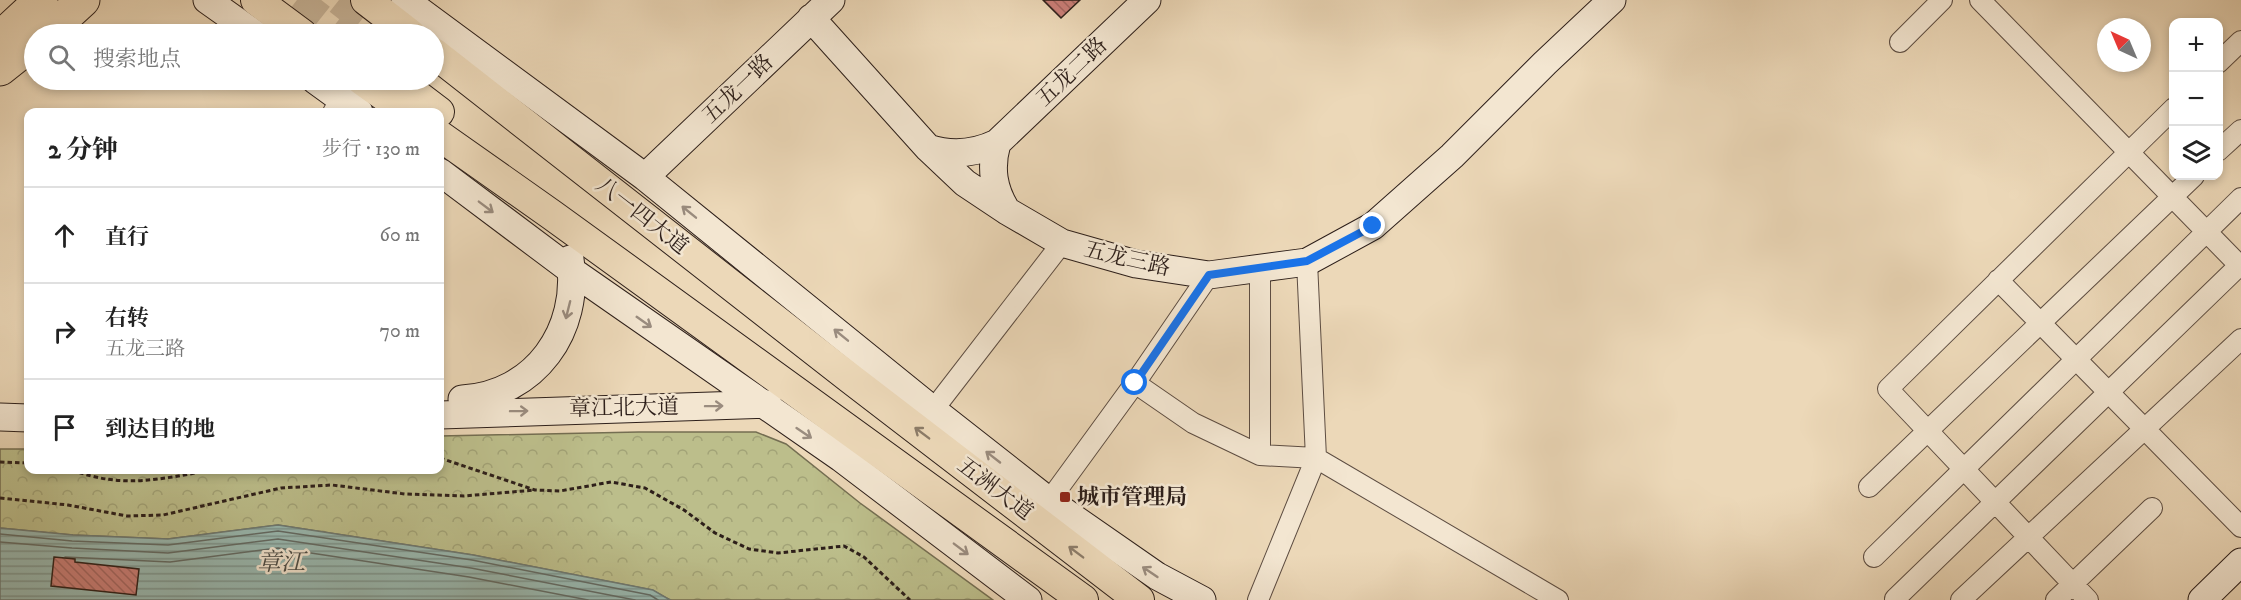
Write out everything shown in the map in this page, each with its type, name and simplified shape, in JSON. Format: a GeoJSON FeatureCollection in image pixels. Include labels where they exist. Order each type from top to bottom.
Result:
{"type":"FeatureCollection","features":[{"type":"Feature","properties":{"kind":"highway"},"geometry":{"type":"LineString","coordinates":[[0,9],[10,0]]}},
{"type":"Feature","properties":{"kind":"highway"},"geometry":{"type":"LineString","coordinates":[[2,55],[41,0]]}},
{"type":"Feature","properties":{"kind":"highway"},"geometry":{"type":"LineString","coordinates":[[57,24],[83,0]]}},
{"type":"Feature","properties":{"kind":"highway"},"geometry":{"type":"LineString","coordinates":[[2,55],[24,46]]}},
{"type":"Feature","properties":{"kind":"main road"},"geometry":{"type":"LineString","coordinates":[[256,0],[288,24]]}},
{"type":"Feature","properties":{"kind":"main road"},"geometry":{"type":"LineString","coordinates":[[366,0],[397,24]]}},
{"type":"Feature","properties":{"kind":"main road","name":"八一四大道"},"geometry":{"type":"LineString","coordinates":[[444,61],[851,379]]}},
{"type":"Feature","properties":{"kind":"main road"},"geometry":{"type":"LineString","coordinates":[[402,90],[418,94],[439,108]]}},
{"type":"Feature","properties":{"kind":"main road"},"geometry":{"type":"LineString","coordinates":[[418,94],[433,108]]}},
{"type":"Feature","properties":{"kind":"main road"},"geometry":{"type":"LineString","coordinates":[[444,111],[851,379]]}},
{"type":"Feature","properties":{"kind":"main road"},"geometry":{"type":"LineString","coordinates":[[444,117],[808,399]]}},
{"type":"Feature","properties":{"kind":"main road"},"geometry":{"type":"LineString","coordinates":[[444,139],[808,399]]}},
{"type":"Feature","properties":{"kind":"main road","name":"五洲大道"},"geometry":{"type":"LineString","coordinates":[[851,379],[1140,600]]}},
{"type":"Feature","properties":{"kind":"main road","name":"五洲大道"},"geometry":{"type":"LineString","coordinates":[[808,399],[1083,600]]}},
{"type":"Feature","properties":{"kind":"street"},"geometry":{"type":"LineString","coordinates":[[34,24],[58,0]]}},
{"type":"Feature","properties":{"kind":"street"},"geometry":{"type":"LineString","coordinates":[[207,0],[242,24]]}},
{"type":"Feature","properties":{"kind":"street"},"geometry":{"type":"LineString","coordinates":[[225,0],[247,24]]}},
{"type":"Feature","properties":{"kind":"street"},"geometry":{"type":"LineString","coordinates":[[405,0],[438,24]]}},
{"type":"Feature","properties":{"kind":"street","name":"五龙一路"},"geometry":{"type":"LineString","coordinates":[[645,177],[831,0]]}},
{"type":"Feature","properties":{"kind":"street","name":"五龙二路"},"geometry":{"type":"LineString","coordinates":[[997,143],[1147,0]]}},
{"type":"Feature","properties":{"kind":"street","name":"五龙三路"},"geometry":{"type":"LineString","coordinates":[[811,18],[928,148],[965,183],[1007,211],[1062,243],[1136,264],[1209,275],[1307,261],[1373,226],[1452,156],[1612,0]]}},
{"type":"Feature","properties":{"kind":"street"},"geometry":{"type":"LineString","coordinates":[[1900,42],[1942,0]]}},
{"type":"Feature","properties":{"kind":"street"},"geometry":{"type":"LineString","coordinates":[[1895,598],[2240,266],[1980,0]]}},
{"type":"Feature","properties":{"kind":"street"},"geometry":{"type":"LineString","coordinates":[[444,29],[645,177],[1049,501],[1157,576],[1202,600]]}},
{"type":"Feature","properties":{"kind":"street"},"geometry":{"type":"LineString","coordinates":[[2,55],[24,33]]}},
{"type":"Feature","properties":{"kind":"street"},"geometry":{"type":"LineString","coordinates":[[2223,58],[2241,41]]}},
{"type":"Feature","properties":{"kind":"street"},"geometry":{"type":"LineString","coordinates":[[326,96],[351,108]]}},
{"type":"Feature","properties":{"kind":"street"},"geometry":{"type":"LineString","coordinates":[[2088,600],[1888,389],[2169,113]]}},
{"type":"Feature","properties":{"kind":"street"},"geometry":{"type":"LineString","coordinates":[[2223,147],[2241,130]]}},
{"type":"Feature","properties":{"kind":"street"},"geometry":{"type":"LineString","coordinates":[[928,148],[945,153],[963,153],[981,150],[997,143]]}},
{"type":"Feature","properties":{"kind":"street"},"geometry":{"type":"LineString","coordinates":[[997,143],[993,161],[994,181],[1001,202],[1007,211]]}},
{"type":"Feature","properties":{"kind":"street"},"geometry":{"type":"LineString","coordinates":[[444,180],[841,458],[1028,600]]}},
{"type":"Feature","properties":{"kind":"street"},"geometry":{"type":"LineString","coordinates":[[1869,488],[2190,180]]}},
{"type":"Feature","properties":{"kind":"street"},"geometry":{"type":"LineString","coordinates":[[1874,557],[2241,198]]}},
{"type":"Feature","properties":{"kind":"street"},"geometry":{"type":"LineString","coordinates":[[444,400],[481,398],[504,389],[525,377],[548,354],[557,340],[569,310],[572,271],[567,244],[552,214]]}},
{"type":"Feature","properties":{"kind":"street"},"geometry":{"type":"LineString","coordinates":[[933,410],[1062,243]]}},
{"type":"Feature","properties":{"kind":"street"},"geometry":{"type":"LineString","coordinates":[[1258,600],[1316,458],[1307,261]]}},
{"type":"Feature","properties":{"kind":"street"},"geometry":{"type":"LineString","coordinates":[[1260,268],[1260,455]]}},
{"type":"Feature","properties":{"kind":"street"},"geometry":{"type":"LineString","coordinates":[[1049,501],[1135,383],[1209,275]]}},
{"type":"Feature","properties":{"kind":"street"},"geometry":{"type":"LineString","coordinates":[[1998,280],[2241,527]]}},
{"type":"Feature","properties":{"kind":"street"},"geometry":{"type":"LineString","coordinates":[[1961,600],[2241,339]]}},
{"type":"Feature","properties":{"kind":"street"},"geometry":{"type":"LineString","coordinates":[[1135,383],[1193,423],[1260,455],[1316,458],[1558,600]]}},
{"type":"Feature","properties":{"kind":"street","name":"章江北大道"},"geometry":{"type":"LineString","coordinates":[[444,415],[763,405],[808,399]]}},
{"type":"Feature","properties":{"kind":"street"},"geometry":{"type":"LineString","coordinates":[[0,417],[24,418]]}},
{"type":"Feature","properties":{"kind":"street"},"geometry":{"type":"LineString","coordinates":[[0,432],[24,433]]}},
{"type":"Feature","properties":{"kind":"street"},"geometry":{"type":"LineString","coordinates":[[2056,600],[2152,508]]}},
{"type":"Feature","properties":{"kind":"street"},"geometry":{"type":"LineString","coordinates":[[2202,600],[2241,562]]}},
{"type":"Feature","properties":{"kind":"path"},"geometry":{"type":"LineString","coordinates":[[444,459],[535,490]]}},
{"type":"Feature","properties":{"kind":"path"},"geometry":{"type":"LineString","coordinates":[[0,462],[24,463]]}},
{"type":"Feature","properties":{"kind":"path"},"geometry":{"type":"LineString","coordinates":[[83,474],[118,482],[154,480],[189,474]]}},
{"type":"Feature","properties":{"kind":"path"},"geometry":{"type":"LineString","coordinates":[[0,498],[68,505],[127,516],[163,515],[281,488],[332,485],[405,494],[464,496],[560,490],[611,482],[645,488],[684,510],[715,533],[749,549],[778,553],[844,546],[864,557],[910,600]]}},
{"type":"Feature","properties":{"kind":"green space"},"geometry":{"type":"Polygon","coordinates":[[[756,432],[786,444],[860,503],[993,600],[670,600],[652,590],[473,555],[278,525],[168,539],[73,535],[0,528],[0,449],[24,449],[24,474],[444,474],[444,436],[756,432]]]}},
{"type":"Feature","properties":{"kind":"water","name":"章江"},"geometry":{"type":"Polygon","coordinates":[[[278,525],[473,555],[653,590],[670,600],[0,600],[0,528],[73,535],[168,539],[278,525]]]}},
{"type":"Feature","properties":{"kind":"building"},"geometry":{"type":"Polygon","coordinates":[[[1043,0],[1080,0],[1061,18],[1043,0]]]}},
{"type":"Feature","properties":{"kind":"building"},"geometry":{"type":"Polygon","coordinates":[[[54,557],[75,559],[75,562],[139,569],[136,595],[51,586],[54,557]]]}},
{"type":"Feature","properties":{"kind":"tunnel"},"geometry":{"type":"LineString","coordinates":[[297,0],[327,24]]}},
{"type":"Feature","properties":{"kind":"tunnel"},"geometry":{"type":"LineString","coordinates":[[339,0],[369,24]]}},
{"type":"Feature","properties":{"kind":"tunnel"},"geometry":{"type":"LineString","coordinates":[[410,90],[414,93]]}},
{"type":"Feature","properties":{"kind":"place","name":"城市管理局"},"geometry":{"type":"Point","coordinates":[1065,497]}},
{"type":"Feature","properties":{"kind":"route"},"geometry":{"type":"LineString","coordinates":[[1135,383],[1209,275],[1307,261],[1373,226]]}}]}
